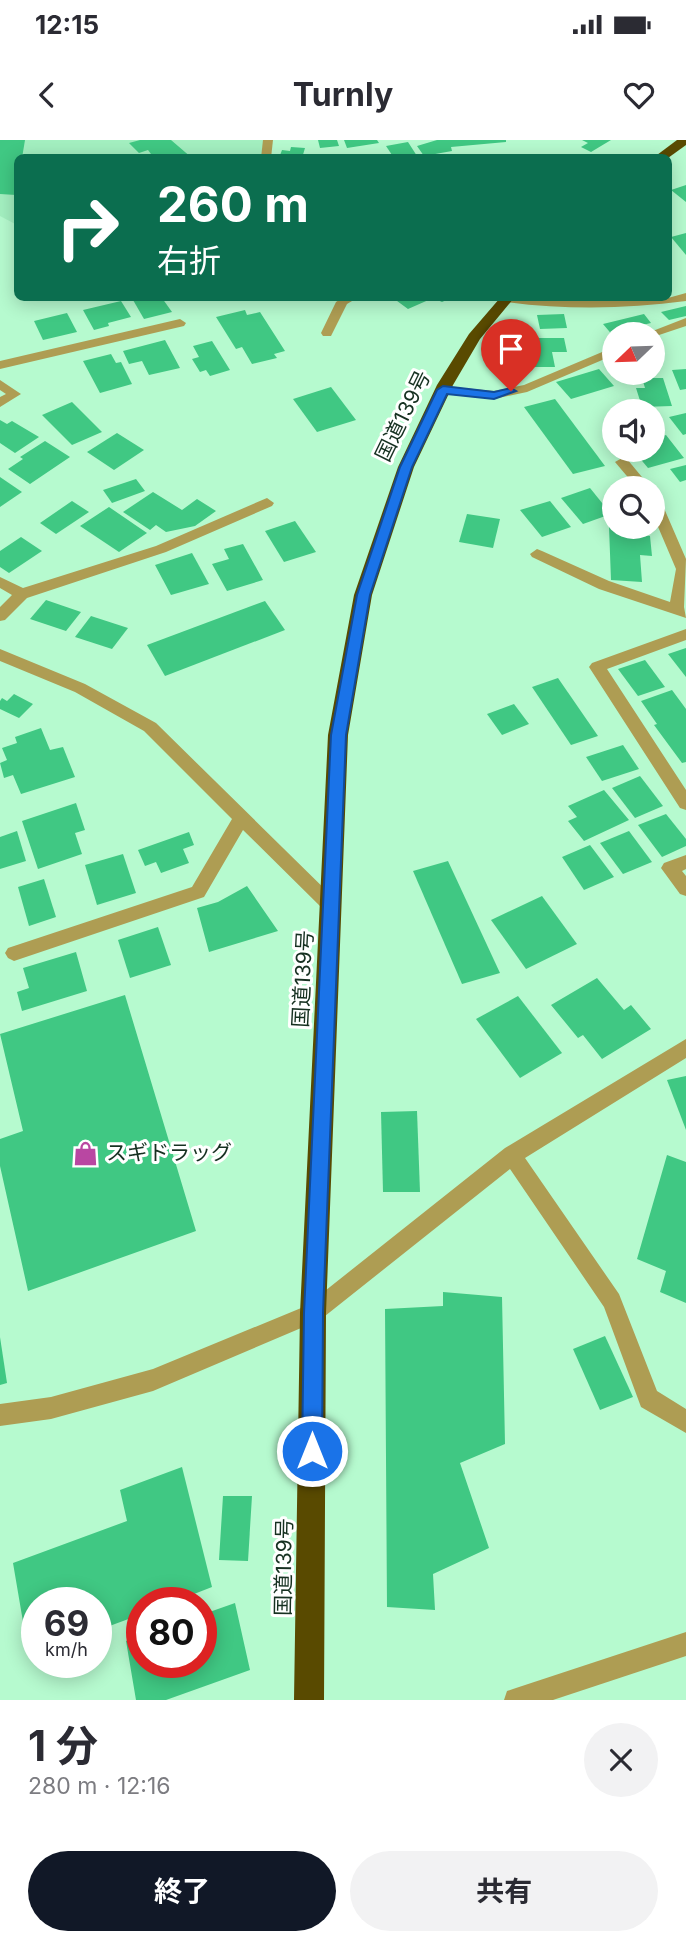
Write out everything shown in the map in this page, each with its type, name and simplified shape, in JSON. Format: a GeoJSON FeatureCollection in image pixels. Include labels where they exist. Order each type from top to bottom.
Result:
{"type":"FeatureCollection","features":[{"type":"Feature","properties":{"kind":"highway"},"geometry":{"type":"LineString","coordinates":[[666,154],[685,140]]}},
{"type":"Feature","properties":{"kind":"highway","name":"国道139号"},"geometry":{"type":"LineString","coordinates":[[309,1700],[313,1313],[338,735],[363,595],[406,467],[443,390],[474,337],[504,301]]}},
{"type":"Feature","properties":{"kind":"street"},"geometry":{"type":"LineString","coordinates":[[327,333],[344,301]]}},
{"type":"Feature","properties":{"kind":"street"},"geometry":{"type":"LineString","coordinates":[[527,301],[639,304],[659,301]]}},
{"type":"Feature","properties":{"kind":"street"},"geometry":{"type":"LineString","coordinates":[[665,329],[686,322]]}},
{"type":"Feature","properties":{"kind":"street"},"geometry":{"type":"LineString","coordinates":[[0,365],[180,323]]}},
{"type":"Feature","properties":{"kind":"street"},"geometry":{"type":"LineString","coordinates":[[443,390],[494,395],[505,393],[527,388],[602,356]]}},
{"type":"Feature","properties":{"kind":"street"},"geometry":{"type":"LineString","coordinates":[[0,384],[15,394],[0,403]]}},
{"type":"Feature","properties":{"kind":"street"},"geometry":{"type":"LineString","coordinates":[[622,462],[634,476]]}},
{"type":"Feature","properties":{"kind":"street"},"geometry":{"type":"LineString","coordinates":[[0,615],[22,594],[161,550],[267,503]]}},
{"type":"Feature","properties":{"kind":"street"},"geometry":{"type":"LineString","coordinates":[[537,554],[604,585],[681,612],[683,569],[665,527]]}},
{"type":"Feature","properties":{"kind":"street"},"geometry":{"type":"LineString","coordinates":[[0,583],[22,594]]}},
{"type":"Feature","properties":{"kind":"street"},"geometry":{"type":"LineString","coordinates":[[686,634],[597,667],[686,803]]}},
{"type":"Feature","properties":{"kind":"street"},"geometry":{"type":"LineString","coordinates":[[0,655],[80,688],[150,727],[332,907]]}},
{"type":"Feature","properties":{"kind":"street"},"geometry":{"type":"LineString","coordinates":[[14,953],[198,892],[241,818]]}},
{"type":"Feature","properties":{"kind":"street"},"geometry":{"type":"LineString","coordinates":[[686,862],[670,868],[686,889]]}},
{"type":"Feature","properties":{"kind":"street"},"geometry":{"type":"LineString","coordinates":[[0,1415],[51,1408],[153,1380],[313,1313],[512,1155],[686,1048]]}},
{"type":"Feature","properties":{"kind":"street"},"geometry":{"type":"LineString","coordinates":[[512,1155],[612,1301],[649,1399],[686,1422]]}},
{"type":"Feature","properties":{"kind":"street"},"geometry":{"type":"LineString","coordinates":[[516,1700],[686,1644]]}},
{"type":"Feature","properties":{"kind":"shaded area"},"geometry":{"type":"Polygon","coordinates":[[[0,140],[267,140],[264,154],[14,154],[14,223],[0,216],[0,140]]]}},
{"type":"Feature","properties":{"kind":"building"},"geometry":{"type":"Polygon","coordinates":[[[0,140],[25,140],[23,154],[14,154],[14,195],[0,194],[0,140]]]}},
{"type":"Feature","properties":{"kind":"building"},"geometry":{"type":"Polygon","coordinates":[[[140,140],[171,140],[187,154],[151,154],[148,150],[139,153],[129,143],[140,140]]]}},
{"type":"Feature","properties":{"kind":"building"},"geometry":{"type":"Polygon","coordinates":[[[318,140],[337,140],[339,146],[320,148],[318,140]]]}},
{"type":"Feature","properties":{"kind":"building"},"geometry":{"type":"Polygon","coordinates":[[[344,140],[377,140],[379,143],[347,148],[344,140]]]}},
{"type":"Feature","properties":{"kind":"building"},"geometry":{"type":"Polygon","coordinates":[[[437,140],[506,140],[451,147],[452,151],[435,154],[423,154],[417,146],[437,140]]]}},
{"type":"Feature","properties":{"kind":"building"},"geometry":{"type":"Polygon","coordinates":[[[582,140],[611,140],[591,152],[581,147],[588,143],[582,140]]]}},
{"type":"Feature","properties":{"kind":"building"},"geometry":{"type":"Polygon","coordinates":[[[408,142],[416,154],[391,154],[386,146],[408,142]]]}},
{"type":"Feature","properties":{"kind":"building"},"geometry":{"type":"Polygon","coordinates":[[[291,147],[305,148],[303,154],[280,154],[282,150],[290,151],[291,147]]]}},
{"type":"Feature","properties":{"kind":"building"},"geometry":{"type":"Polygon","coordinates":[[[686,185],[686,202],[672,191],[686,185]]]}},
{"type":"Feature","properties":{"kind":"building"},"geometry":{"type":"Polygon","coordinates":[[[686,233],[686,255],[672,238],[686,233]]]}},
{"type":"Feature","properties":{"kind":"building"},"geometry":{"type":"Polygon","coordinates":[[[121,301],[131,317],[94,330],[83,310],[121,301]]]}},
{"type":"Feature","properties":{"kind":"building"},"geometry":{"type":"Polygon","coordinates":[[[134,301],[164,301],[172,312],[144,319],[134,301]]]}},
{"type":"Feature","properties":{"kind":"building"},"geometry":{"type":"Polygon","coordinates":[[[397,301],[426,301],[408,309],[397,301]]]}},
{"type":"Feature","properties":{"kind":"building"},"geometry":{"type":"Polygon","coordinates":[[[686,306],[686,316],[669,320],[661,312],[686,306]]]}},
{"type":"Feature","properties":{"kind":"building"},"geometry":{"type":"Polygon","coordinates":[[[245,310],[247,315],[260,312],[285,351],[274,354],[277,358],[252,364],[242,347],[236,349],[216,317],[245,310]]]}},
{"type":"Feature","properties":{"kind":"building"},"geometry":{"type":"Polygon","coordinates":[[[67,313],[77,332],[43,340],[34,321],[67,313]]]}},
{"type":"Feature","properties":{"kind":"building"},"geometry":{"type":"Polygon","coordinates":[[[564,314],[567,328],[540,329],[537,315],[564,314]]]}},
{"type":"Feature","properties":{"kind":"building"},"geometry":{"type":"Polygon","coordinates":[[[644,314],[650,322],[611,322],[644,314]]]}},
{"type":"Feature","properties":{"kind":"building"},"geometry":{"type":"Polygon","coordinates":[[[523,338],[564,338],[567,352],[552,352],[555,367],[527,367],[523,338]]]}},
{"type":"Feature","properties":{"kind":"building"},"geometry":{"type":"Polygon","coordinates":[[[165,340],[180,368],[149,375],[142,361],[129,364],[123,351],[165,340]]]}},
{"type":"Feature","properties":{"kind":"building"},"geometry":{"type":"Polygon","coordinates":[[[212,341],[230,370],[210,376],[206,370],[200,372],[192,359],[199,357],[193,346],[212,341]]]}},
{"type":"Feature","properties":{"kind":"building"},"geometry":{"type":"Polygon","coordinates":[[[111,354],[116,363],[121,362],[132,384],[100,393],[83,361],[111,354]]]}},
{"type":"Feature","properties":{"kind":"building"},"geometry":{"type":"Polygon","coordinates":[[[599,369],[602,372],[602,385],[614,386],[571,399],[556,382],[599,369]]]}},
{"type":"Feature","properties":{"kind":"building"},"geometry":{"type":"Polygon","coordinates":[[[686,369],[686,389],[680,390],[672,370],[686,369]]]}},
{"type":"Feature","properties":{"kind":"building"},"geometry":{"type":"Polygon","coordinates":[[[665,384],[672,406],[665,406],[665,399],[639,399],[636,388],[645,388],[644,385],[665,384]]]}},
{"type":"Feature","properties":{"kind":"building"},"geometry":{"type":"Polygon","coordinates":[[[331,387],[356,420],[317,432],[293,399],[331,387]]]}},
{"type":"Feature","properties":{"kind":"building"},"geometry":{"type":"Polygon","coordinates":[[[555,399],[605,466],[573,474],[524,407],[555,399]]]}},
{"type":"Feature","properties":{"kind":"building"},"geometry":{"type":"Polygon","coordinates":[[[72,402],[102,432],[72,445],[42,415],[72,402]]]}},
{"type":"Feature","properties":{"kind":"building"},"geometry":{"type":"Polygon","coordinates":[[[686,413],[686,434],[683,435],[669,417],[686,413]]]}},
{"type":"Feature","properties":{"kind":"building"},"geometry":{"type":"Polygon","coordinates":[[[0,420],[7,424],[12,421],[39,437],[15,453],[0,443],[0,420]]]}},
{"type":"Feature","properties":{"kind":"building"},"geometry":{"type":"Polygon","coordinates":[[[117,433],[144,450],[114,470],[87,452],[117,433]]]}},
{"type":"Feature","properties":{"kind":"building"},"geometry":{"type":"Polygon","coordinates":[[[665,435],[684,458],[648,468],[643,462],[665,462],[665,435]]]}},
{"type":"Feature","properties":{"kind":"building"},"geometry":{"type":"Polygon","coordinates":[[[45,441],[70,457],[30,484],[8,469],[23,459],[20,457],[45,441]]]}},
{"type":"Feature","properties":{"kind":"building"},"geometry":{"type":"Polygon","coordinates":[[[686,465],[686,480],[680,482],[670,469],[686,465]]]}},
{"type":"Feature","properties":{"kind":"building"},"geometry":{"type":"Polygon","coordinates":[[[0,477],[22,492],[0,507],[0,477]]]}},
{"type":"Feature","properties":{"kind":"building"},"geometry":{"type":"Polygon","coordinates":[[[136,479],[145,491],[112,503],[103,490],[136,479]]]}},
{"type":"Feature","properties":{"kind":"building"},"geometry":{"type":"Polygon","coordinates":[[[590,488],[602,503],[602,517],[583,524],[561,498],[590,488]]]}},
{"type":"Feature","properties":{"kind":"building"},"geometry":{"type":"Polygon","coordinates":[[[153,492],[182,510],[197,499],[216,511],[195,526],[166,532],[156,525],[150,530],[123,512],[153,492]]]}},
{"type":"Feature","properties":{"kind":"building"},"geometry":{"type":"Polygon","coordinates":[[[72,501],[89,512],[56,534],[40,523],[72,501]]]}},
{"type":"Feature","properties":{"kind":"building"},"geometry":{"type":"Polygon","coordinates":[[[550,501],[571,527],[542,537],[520,510],[550,501]]]}},
{"type":"Feature","properties":{"kind":"building"},"geometry":{"type":"Polygon","coordinates":[[[109,507],[147,533],[119,552],[80,526],[109,507]]]}},
{"type":"Feature","properties":{"kind":"building"},"geometry":{"type":"Polygon","coordinates":[[[467,514],[500,519],[493,548],[459,542],[467,514]]]}},
{"type":"Feature","properties":{"kind":"building"},"geometry":{"type":"Polygon","coordinates":[[[295,521],[316,552],[284,562],[265,531],[295,521]]]}},
{"type":"Feature","properties":{"kind":"building"},"geometry":{"type":"Polygon","coordinates":[[[21,537],[42,551],[9,573],[0,567],[0,551],[21,537]]]}},
{"type":"Feature","properties":{"kind":"building"},"geometry":{"type":"Polygon","coordinates":[[[609,539],[650,539],[652,556],[640,555],[642,582],[611,580],[609,539]]]}},
{"type":"Feature","properties":{"kind":"building"},"geometry":{"type":"Polygon","coordinates":[[[243,544],[263,580],[227,591],[212,564],[229,559],[224,549],[243,544]]]}},
{"type":"Feature","properties":{"kind":"building"},"geometry":{"type":"Polygon","coordinates":[[[192,553],[209,584],[171,595],[155,565],[192,553]]]}},
{"type":"Feature","properties":{"kind":"building"},"geometry":{"type":"Polygon","coordinates":[[[46,600],[81,612],[66,631],[30,619],[46,600]]]}},
{"type":"Feature","properties":{"kind":"building"},"geometry":{"type":"Polygon","coordinates":[[[265,601],[285,630],[165,676],[147,645],[265,601]]]}},
{"type":"Feature","properties":{"kind":"building"},"geometry":{"type":"Polygon","coordinates":[[[91,616],[128,628],[112,649],[75,637],[91,616]]]}},
{"type":"Feature","properties":{"kind":"building"},"geometry":{"type":"Polygon","coordinates":[[[686,648],[686,677],[668,654],[686,648]]]}},
{"type":"Feature","properties":{"kind":"building"},"geometry":{"type":"Polygon","coordinates":[[[645,660],[665,687],[638,696],[618,669],[645,660]]]}},
{"type":"Feature","properties":{"kind":"building"},"geometry":{"type":"Polygon","coordinates":[[[558,678],[598,736],[571,745],[532,687],[558,678]]]}},
{"type":"Feature","properties":{"kind":"building"},"geometry":{"type":"Polygon","coordinates":[[[672,690],[686,709],[686,762],[682,763],[654,725],[657,724],[641,701],[672,690]]]}},
{"type":"Feature","properties":{"kind":"building"},"geometry":{"type":"Polygon","coordinates":[[[14,694],[33,704],[19,718],[0,709],[2,698],[7,701],[14,694]]]}},
{"type":"Feature","properties":{"kind":"building"},"geometry":{"type":"Polygon","coordinates":[[[514,704],[529,724],[502,735],[487,714],[514,704]]]}},
{"type":"Feature","properties":{"kind":"building"},"geometry":{"type":"Polygon","coordinates":[[[41,728],[50,750],[63,747],[75,777],[21,794],[13,775],[4,778],[0,763],[7,760],[2,748],[17,743],[15,737],[41,728]]]}},
{"type":"Feature","properties":{"kind":"building"},"geometry":{"type":"Polygon","coordinates":[[[623,745],[639,769],[602,781],[586,757],[623,745]]]}},
{"type":"Feature","properties":{"kind":"building"},"geometry":{"type":"Polygon","coordinates":[[[640,776],[663,806],[635,818],[612,788],[640,776]]]}},
{"type":"Feature","properties":{"kind":"building"},"geometry":{"type":"Polygon","coordinates":[[[604,790],[629,820],[584,841],[568,821],[577,817],[568,806],[604,790]]]}},
{"type":"Feature","properties":{"kind":"building"},"geometry":{"type":"Polygon","coordinates":[[[76,803],[85,830],[75,833],[82,854],[38,869],[22,821],[76,803]]]}},
{"type":"Feature","properties":{"kind":"building"},"geometry":{"type":"Polygon","coordinates":[[[666,814],[686,839],[686,846],[662,857],[638,825],[666,814]]]}},
{"type":"Feature","properties":{"kind":"building"},"geometry":{"type":"Polygon","coordinates":[[[17,831],[26,861],[0,869],[0,837],[17,831]]]}},
{"type":"Feature","properties":{"kind":"building"},"geometry":{"type":"Polygon","coordinates":[[[629,831],[652,862],[623,874],[600,843],[629,831]]]}},
{"type":"Feature","properties":{"kind":"building"},"geometry":{"type":"Polygon","coordinates":[[[189,832],[194,845],[183,849],[189,863],[161,873],[156,862],[145,866],[138,850],[189,832]]]}},
{"type":"Feature","properties":{"kind":"building"},"geometry":{"type":"Polygon","coordinates":[[[590,845],[614,877],[584,890],[562,857],[590,845]]]}},
{"type":"Feature","properties":{"kind":"building"},"geometry":{"type":"Polygon","coordinates":[[[123,854],[136,893],[97,905],[85,865],[123,854]]]}},
{"type":"Feature","properties":{"kind":"building"},"geometry":{"type":"Polygon","coordinates":[[[448,861],[500,973],[462,984],[413,871],[448,861]]]}},
{"type":"Feature","properties":{"kind":"building"},"geometry":{"type":"Polygon","coordinates":[[[44,879],[56,917],[29,926],[18,887],[44,879]]]}},
{"type":"Feature","properties":{"kind":"building"},"geometry":{"type":"Polygon","coordinates":[[[247,886],[278,931],[209,952],[197,908],[218,902],[247,886]]]}},
{"type":"Feature","properties":{"kind":"building"},"geometry":{"type":"Polygon","coordinates":[[[542,896],[577,944],[526,969],[491,920],[542,896]]]}},
{"type":"Feature","properties":{"kind":"building"},"geometry":{"type":"Polygon","coordinates":[[[158,927],[171,965],[130,978],[118,940],[158,927]]]}},
{"type":"Feature","properties":{"kind":"building"},"geometry":{"type":"Polygon","coordinates":[[[76,952],[87,991],[22,1011],[17,992],[29,988],[23,968],[76,952]]]}},
{"type":"Feature","properties":{"kind":"building"},"geometry":{"type":"Polygon","coordinates":[[[597,978],[624,1010],[631,1005],[651,1029],[602,1059],[583,1035],[578,1038],[551,1005],[597,978]]]}},
{"type":"Feature","properties":{"kind":"building","name":"スギドラッグ"},"geometry":{"type":"Polygon","coordinates":[[[125,995],[196,1231],[28,1291],[0,1166],[0,1139],[23,1131],[0,1034],[125,995]]]}},
{"type":"Feature","properties":{"kind":"building"},"geometry":{"type":"Polygon","coordinates":[[[518,996],[562,1053],[520,1078],[476,1019],[518,996]]]}},
{"type":"Feature","properties":{"kind":"building"},"geometry":{"type":"Polygon","coordinates":[[[686,1076],[686,1130],[667,1080],[686,1076]]]}},
{"type":"Feature","properties":{"kind":"building"},"geometry":{"type":"Polygon","coordinates":[[[417,1111],[420,1192],[383,1192],[381,1112],[417,1111]]]}},
{"type":"Feature","properties":{"kind":"building"},"geometry":{"type":"Polygon","coordinates":[[[667,1155],[686,1162],[686,1303],[660,1292],[666,1271],[637,1259],[667,1155]]]}},
{"type":"Feature","properties":{"kind":"building"},"geometry":{"type":"Polygon","coordinates":[[[443,1292],[502,1297],[505,1444],[460,1463],[489,1548],[433,1574],[435,1610],[387,1607],[385,1309],[443,1306],[443,1292]]]}},
{"type":"Feature","properties":{"kind":"building"},"geometry":{"type":"Polygon","coordinates":[[[605,1336],[633,1397],[600,1410],[573,1349],[605,1336]]]}},
{"type":"Feature","properties":{"kind":"building"},"geometry":{"type":"Polygon","coordinates":[[[0,1337],[7,1383],[0,1385],[0,1337]]]}},
{"type":"Feature","properties":{"kind":"building"},"geometry":{"type":"Polygon","coordinates":[[[182,1467],[212,1587],[126,1587],[126,1620],[112,1625],[112,1587],[21,1587],[21,1610],[13,1563],[127,1521],[120,1490],[182,1467]]]}},
{"type":"Feature","properties":{"kind":"building"},"geometry":{"type":"Polygon","coordinates":[[[223,1496],[252,1496],[248,1561],[219,1560],[223,1496]]]}},
{"type":"Feature","properties":{"kind":"building"},"geometry":{"type":"Polygon","coordinates":[[[235,1603],[250,1670],[166,1700],[136,1700],[132,1678],[217,1678],[217,1609],[235,1603]]]}},
{"type":"Feature","properties":{"kind":"place","name":"スギドラッグ"},"geometry":{"type":"Point","coordinates":[86,1153]}},
{"type":"Feature","properties":{"kind":"route"},"geometry":{"type":"LineString","coordinates":[[312,1451],[313,1313],[338,735],[363,595],[406,467],[443,390],[494,395],[511,391]]}}]}
